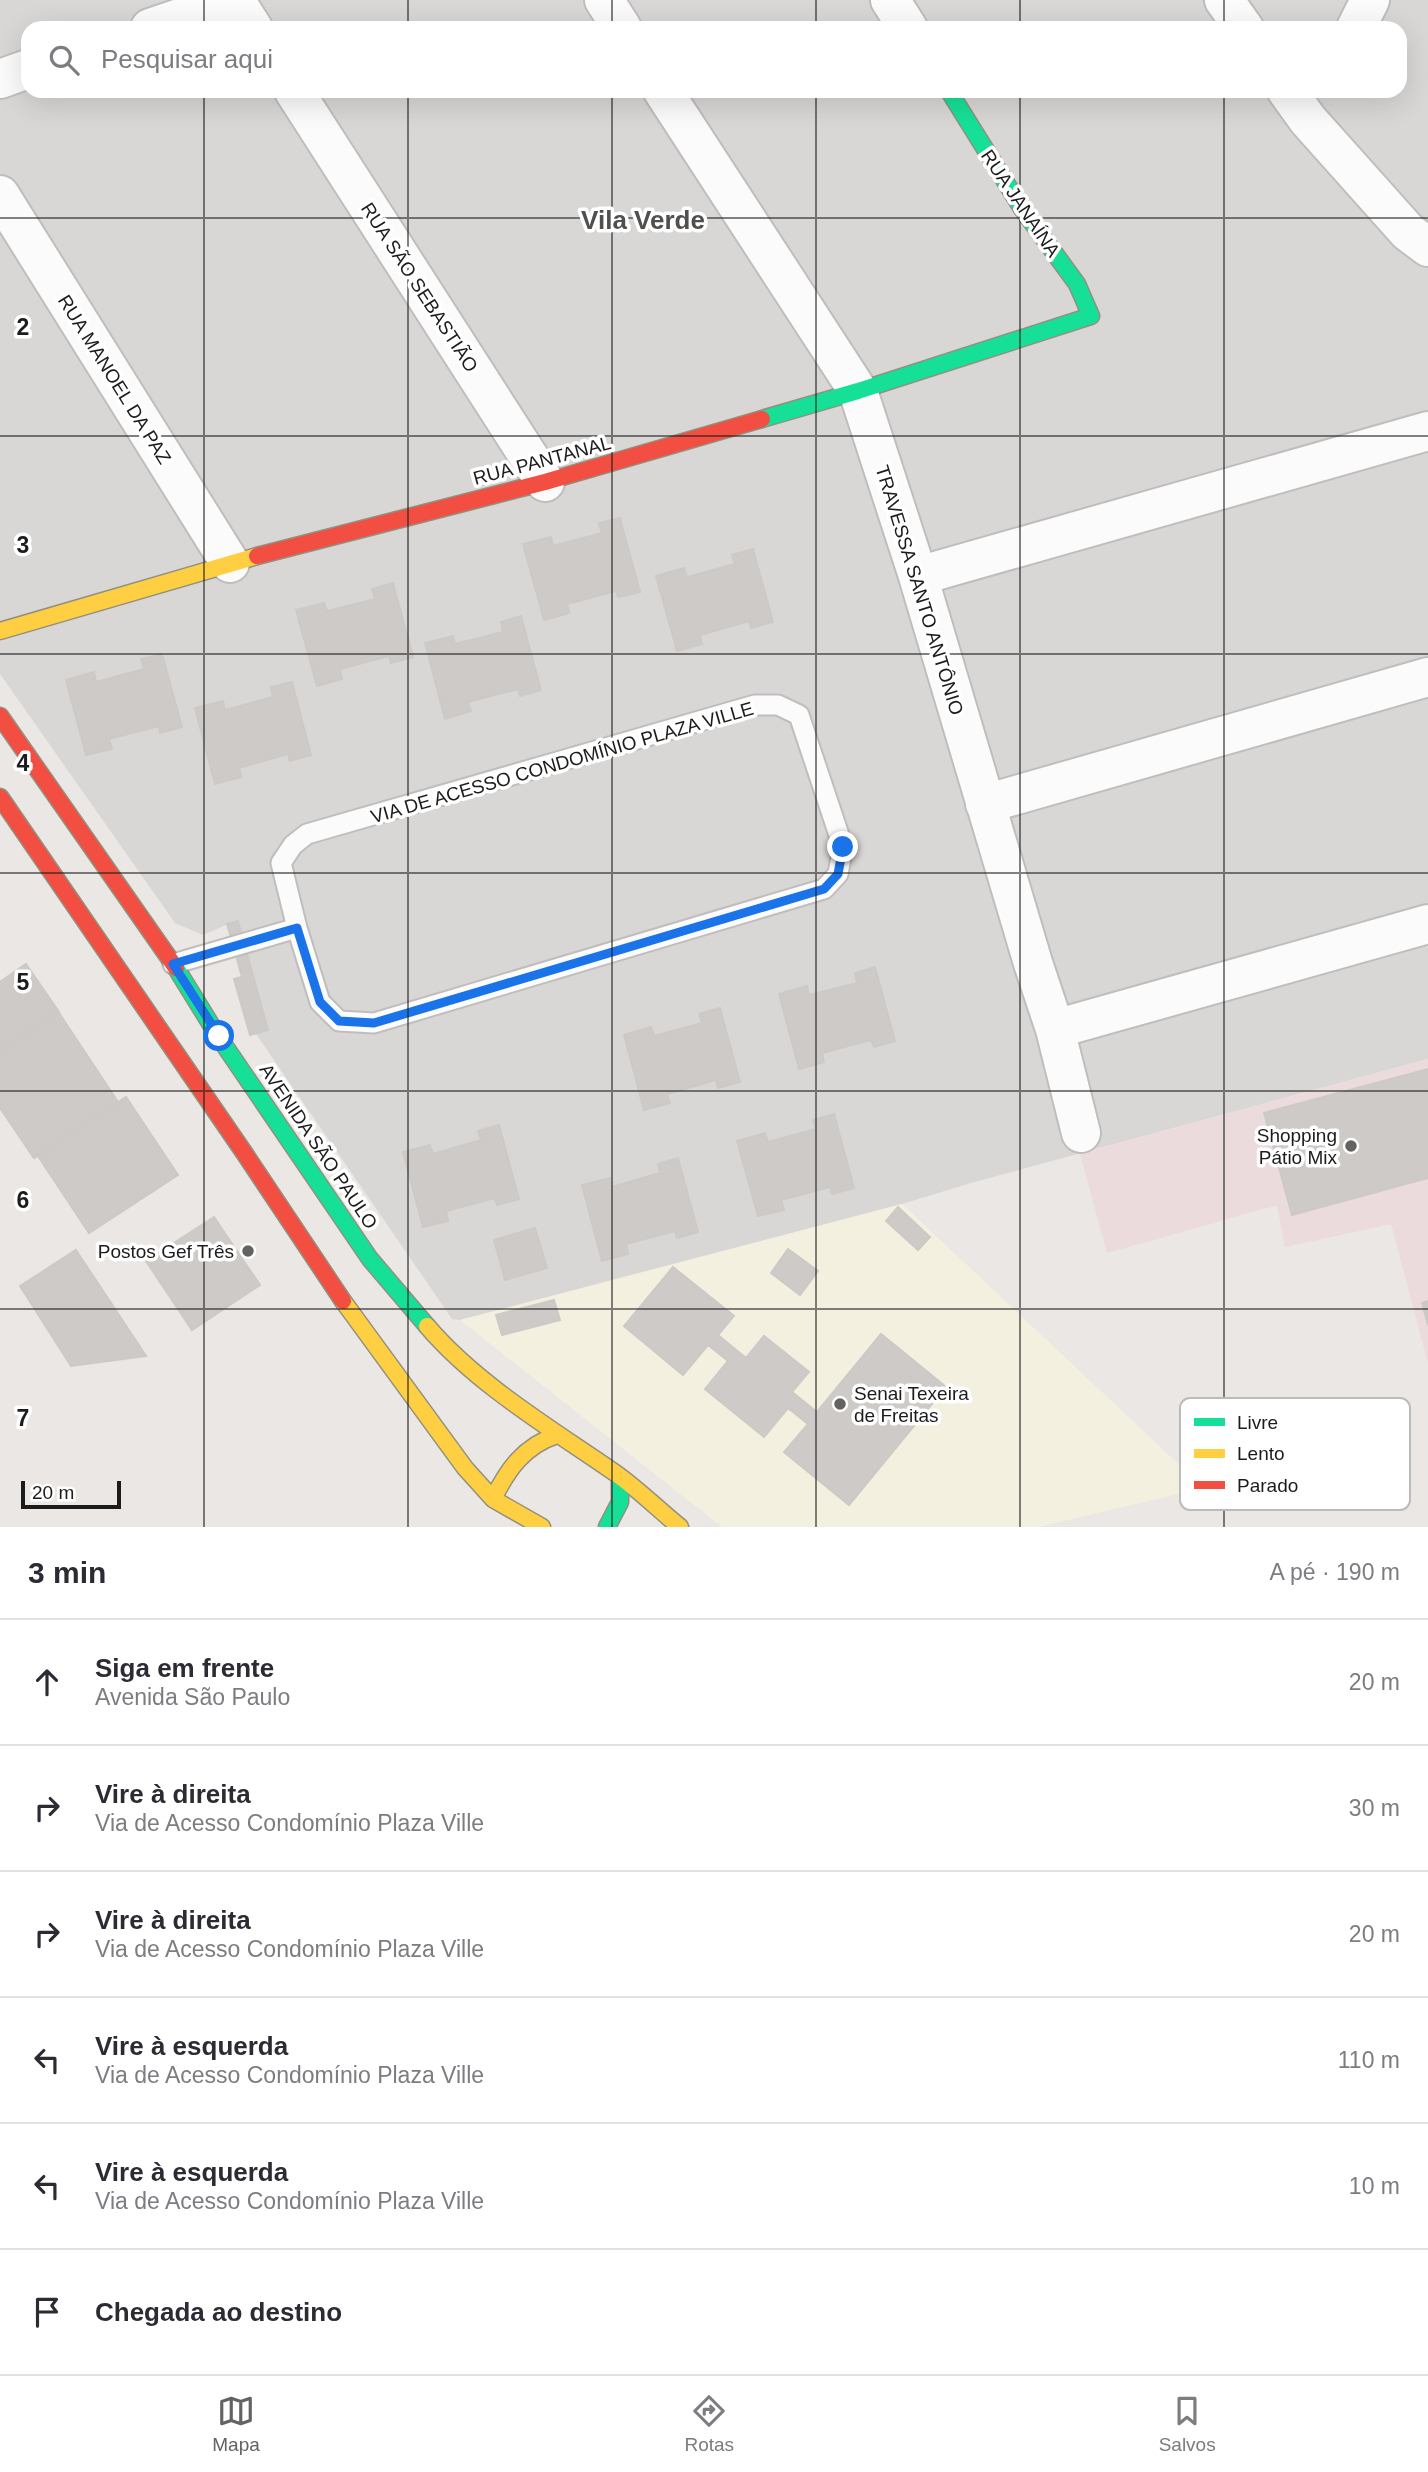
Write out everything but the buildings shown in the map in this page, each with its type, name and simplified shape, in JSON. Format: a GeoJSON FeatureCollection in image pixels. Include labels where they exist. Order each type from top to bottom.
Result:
{"type":"FeatureCollection","features":[{"type":"Feature","properties":{"kind":"street"},"geometry":{"type":"LineString","coordinates":[[171,21],[234,0],[248,21]]}},
{"type":"Feature","properties":{"kind":"street"},"geometry":{"type":"LineString","coordinates":[[604,0],[618,21]]}},
{"type":"Feature","properties":{"kind":"street"},"geometry":{"type":"LineString","coordinates":[[890,0],[904,21]]}},
{"type":"Feature","properties":{"kind":"street"},"geometry":{"type":"LineString","coordinates":[[1224,0],[1239,21]]}},
{"type":"Feature","properties":{"kind":"street"},"geometry":{"type":"LineString","coordinates":[[1360,21],[1370,0]]}},
{"type":"Feature","properties":{"kind":"street"},"geometry":{"type":"LineString","coordinates":[[0,79],[21,72]]}},
{"type":"Feature","properties":{"kind":"street","name":"RUA SÃO SEBASTIÃO"},"geometry":{"type":"LineString","coordinates":[[298,98],[545,482]]}},
{"type":"Feature","properties":{"kind":"street","name":"TRAVESSA SANTO ANTÔNIO"},"geometry":{"type":"LineString","coordinates":[[668,98],[858,391],[918,576],[1055,1029],[1081,1133]]}},
{"type":"Feature","properties":{"kind":"street","name":"RUA JANAÍNA"},"geometry":{"type":"LineString","coordinates":[[953,98],[1023,210],[1077,284],[1091,316]]}},
{"type":"Feature","properties":{"kind":"street"},"geometry":{"type":"LineString","coordinates":[[1306,101],[1408,232],[1428,247]]}},
{"type":"Feature","properties":{"kind":"street","name":"RUA MANOEL DA PAZ"},"geometry":{"type":"LineString","coordinates":[[0,195],[230,563]]}},
{"type":"Feature","properties":{"kind":"street","name":"RUA PANTANAL"},"geometry":{"type":"LineString","coordinates":[[0,631],[230,563],[545,482],[858,391],[1091,316]]}},
{"type":"Feature","properties":{"kind":"street"},"geometry":{"type":"LineString","coordinates":[[918,576],[1428,432]]}},
{"type":"Feature","properties":{"kind":"street"},"geometry":{"type":"LineString","coordinates":[[985,804],[1428,677]]}},
{"type":"Feature","properties":{"kind":"street","name":"AVENIDA SÃO PAULO"},"geometry":{"type":"LineString","coordinates":[[0,716],[173,964],[370,1259],[439,1340],[556,1435],[620,1477],[680,1527]]}},
{"type":"Feature","properties":{"kind":"street"},"geometry":{"type":"LineString","coordinates":[[0,797],[245,1154],[328,1280],[465,1468],[500,1513],[542,1527]]}},
{"type":"Feature","properties":{"kind":"street"},"geometry":{"type":"LineString","coordinates":[[1055,1029],[1428,924]]}},
{"type":"Feature","properties":{"kind":"street"},"geometry":{"type":"LineString","coordinates":[[500,1513],[504,1475],[515,1461],[541,1439],[556,1435]]}},
{"type":"Feature","properties":{"kind":"street"},"geometry":{"type":"LineString","coordinates":[[607,1527],[620,1502],[620,1477]]}},
{"type":"Feature","properties":{"kind":"lane","name":"VIA DE ACESSO CONDOMÍNIO PLAZA VILLE"},"geometry":{"type":"LineString","coordinates":[[755,705],[778,705],[799,715],[843,847],[838,874],[824,889],[374,1023],[339,1021],[320,1002],[297,928],[281,863],[293,845],[307,834],[755,705]]}},
{"type":"Feature","properties":{"kind":"lane"},"geometry":{"type":"LineString","coordinates":[[173,964],[297,928]]}},
{"type":"Feature","properties":{"kind":"shaded area"},"geometry":{"type":"Polygon","coordinates":[[[0,0],[1428,0],[1428,1059],[902,1204],[460,1320],[452,1319],[256,1034],[250,1035],[234,979],[242,977],[228,924],[203,935],[175,923],[0,674],[0,0]]]}},
{"type":"Feature","properties":{"kind":"shaded area"},"geometry":{"type":"Polygon","coordinates":[[[1428,1059],[1428,1363],[1391,1224],[1285,1247],[1277,1205],[1107,1253],[1080,1154],[1428,1059]]]}},
{"type":"Feature","properties":{"kind":"shaded area","name":"Senai Texeira de Freitas"},"geometry":{"type":"Polygon","coordinates":[[[902,1204],[1180,1465],[1180,1494],[1038,1527],[722,1527],[460,1320],[902,1204]]]}},
{"type":"Feature","properties":{"kind":"traffic: fast"},"geometry":{"type":"LineString","coordinates":[[762,419],[1091,316],[1077,284],[1023,210],[953,98]]}},
{"type":"Feature","properties":{"kind":"traffic: fast"},"geometry":{"type":"LineString","coordinates":[[176,968],[218,1036],[370,1259],[427,1326]]}},
{"type":"Feature","properties":{"kind":"traffic: fast"},"geometry":{"type":"LineString","coordinates":[[607,1527],[620,1502],[620,1477]]}},
{"type":"Feature","properties":{"kind":"traffic: slow"},"geometry":{"type":"LineString","coordinates":[[0,631],[257,556]]}},
{"type":"Feature","properties":{"kind":"traffic: slow"},"geometry":{"type":"LineString","coordinates":[[343,1301],[465,1468],[493,1499],[542,1527]]}},
{"type":"Feature","properties":{"kind":"traffic: slow"},"geometry":{"type":"LineString","coordinates":[[427,1326],[469,1368],[543,1424],[634,1487],[680,1527]]}},
{"type":"Feature","properties":{"kind":"traffic: slow"},"geometry":{"type":"LineString","coordinates":[[493,1499],[518,1460],[535,1445],[557,1435]]}},
{"type":"Feature","properties":{"kind":"traffic: jam"},"geometry":{"type":"LineString","coordinates":[[257,556],[545,482],[762,419]]}},
{"type":"Feature","properties":{"kind":"traffic: jam"},"geometry":{"type":"LineString","coordinates":[[0,716],[176,968]]}},
{"type":"Feature","properties":{"kind":"traffic: jam"},"geometry":{"type":"LineString","coordinates":[[0,797],[343,1301]]}},
{"type":"Feature","properties":{"kind":"place","name":"Shopping Pátio Mix"},"geometry":{"type":"Point","coordinates":[1351,1146]}},
{"type":"Feature","properties":{"kind":"place","name":"Postos Gef Três"},"geometry":{"type":"Point","coordinates":[248,1251]}},
{"type":"Feature","properties":{"kind":"place","name":"Senai Texeira de Freitas"},"geometry":{"type":"Point","coordinates":[840,1404]}},
{"type":"Feature","properties":{"kind":"district","name":"Vila Verde"},"geometry":{"type":"Point","coordinates":[643,220]}},
{"type":"Feature","properties":{"kind":"route"},"geometry":{"type":"LineString","coordinates":[[219,1036],[173,964],[297,928],[320,1002],[339,1021],[374,1023],[824,889],[838,874],[843,847]]}}]}
